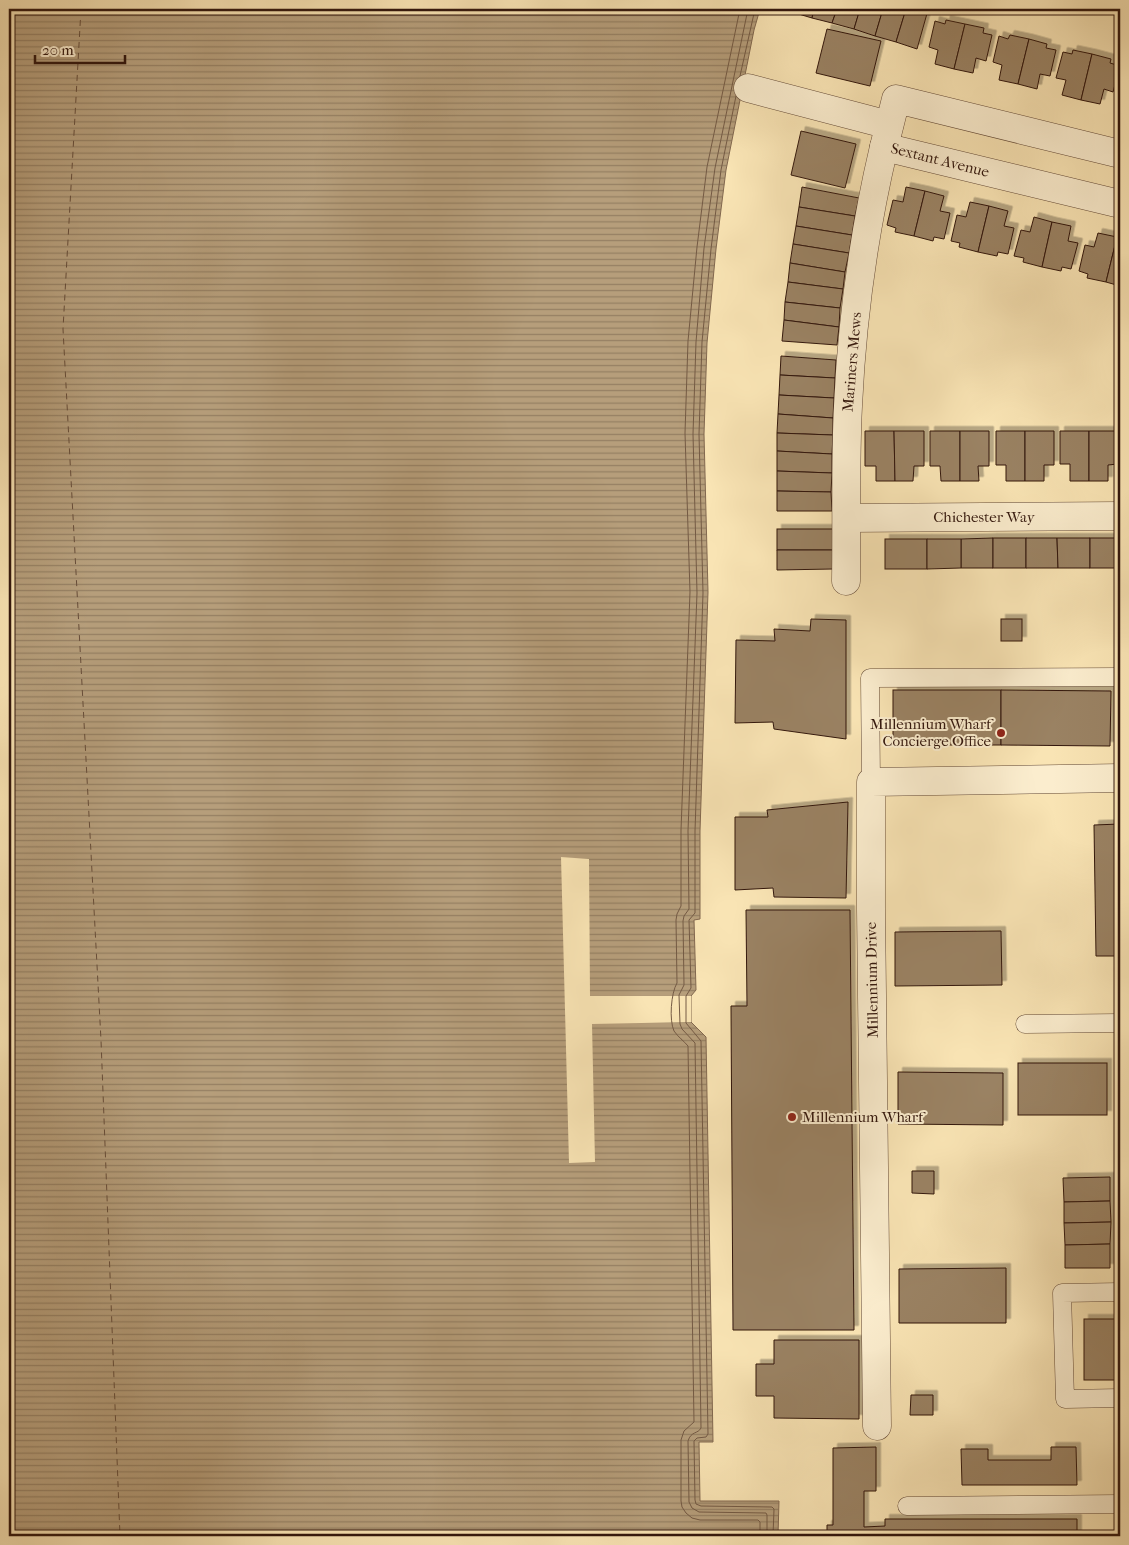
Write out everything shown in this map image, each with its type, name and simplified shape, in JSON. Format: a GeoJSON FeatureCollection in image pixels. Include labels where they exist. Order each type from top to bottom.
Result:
{"type":"FeatureCollection","features":[{"type":"Feature","properties":{"kind":"street"},"geometry":{"type":"LineString","coordinates":[[748,88],[887,136]]}},
{"type":"Feature","properties":{"kind":"street","name":"Sextant Avenue"},"geometry":{"type":"LineString","coordinates":[[1120,154],[896,99],[887,136],[1120,204]]}},
{"type":"Feature","properties":{"kind":"street","name":"Mariners Mews"},"geometry":{"type":"LineString","coordinates":[[846,580],[846,464],[851,355],[871,201],[887,136]]}},
{"type":"Feature","properties":{"kind":"street","name":"Chichester Way"},"geometry":{"type":"LineString","coordinates":[[847,518],[1120,516]]}},
{"type":"Feature","properties":{"kind":"street"},"geometry":{"type":"LineString","coordinates":[[871,782],[1120,778]]}},
{"type":"Feature","properties":{"kind":"street","name":"Millennium Drive"},"geometry":{"type":"LineString","coordinates":[[871,782],[877,1426]]}},
{"type":"Feature","properties":{"kind":"lane"},"geometry":{"type":"LineString","coordinates":[[871,782],[870,678],[1120,677]]}},
{"type":"Feature","properties":{"kind":"lane"},"geometry":{"type":"LineString","coordinates":[[1025,1024],[1120,1023]]}},
{"type":"Feature","properties":{"kind":"lane"},"geometry":{"type":"LineString","coordinates":[[1120,1292],[1062,1293],[1065,1399],[1120,1398]]}},
{"type":"Feature","properties":{"kind":"lane"},"geometry":{"type":"LineString","coordinates":[[908,1506],[1120,1504]]}},
{"type":"Feature","properties":{"kind":"water"},"geometry":{"type":"Polygon","coordinates":[[[9,9],[760,9],[754,30],[726,170],[707,343],[704,434],[708,592],[700,831],[700,919],[694,920],[696,990],[691,996],[691,1022],[706,1037],[713,1442],[699,1442],[700,1501],[779,1501],[778,1536],[9,1536],[9,9]]]}},
{"type":"Feature","properties":{"kind":"pier"},"geometry":{"type":"Polygon","coordinates":[[[561,857],[589,859],[590,996],[691,996],[691,1022],[592,1024],[595,1162],[569,1163],[561,857]]]}},
{"type":"Feature","properties":{"kind":"building"},"geometry":{"type":"Polygon","coordinates":[[[782,9],[814,9],[812,18],[782,9]]]}},
{"type":"Feature","properties":{"kind":"building"},"geometry":{"type":"Polygon","coordinates":[[[814,9],[837,9],[832,23],[812,18],[814,9]]]}},
{"type":"Feature","properties":{"kind":"building"},"geometry":{"type":"Polygon","coordinates":[[[837,9],[860,9],[854,29],[832,23],[837,9]]]}},
{"type":"Feature","properties":{"kind":"building"},"geometry":{"type":"Polygon","coordinates":[[[860,9],[883,9],[875,36],[854,29],[860,9]]]}},
{"type":"Feature","properties":{"kind":"building"},"geometry":{"type":"Polygon","coordinates":[[[883,9],[906,9],[896,42],[875,36],[883,9]]]}},
{"type":"Feature","properties":{"kind":"building"},"geometry":{"type":"Polygon","coordinates":[[[906,9],[928,10],[917,49],[896,42],[906,9]]]}},
{"type":"Feature","properties":{"kind":"building"},"geometry":{"type":"Polygon","coordinates":[[[946,20],[965,24],[954,69],[935,64],[938,50],[929,47],[935,21],[945,24],[946,20]]]}},
{"type":"Feature","properties":{"kind":"building"},"geometry":{"type":"Polygon","coordinates":[[[965,24],[984,28],[983,33],[992,35],[986,61],[976,58],[973,73],[954,69],[965,24]]]}},
{"type":"Feature","properties":{"kind":"building"},"geometry":{"type":"Polygon","coordinates":[[[827,29],[881,41],[870,86],[816,73],[827,29]]]}},
{"type":"Feature","properties":{"kind":"building"},"geometry":{"type":"Polygon","coordinates":[[[1010,35],[1029,39],[1018,84],[999,80],[1002,65],[993,62],[999,36],[1008,39],[1010,35]]]}},
{"type":"Feature","properties":{"kind":"building"},"geometry":{"type":"Polygon","coordinates":[[[1029,39],[1047,44],[1046,48],[1056,50],[1050,76],[1040,74],[1037,89],[1018,84],[1029,39]]]}},
{"type":"Feature","properties":{"kind":"building"},"geometry":{"type":"Polygon","coordinates":[[[1073,50],[1092,54],[1081,100],[1062,95],[1066,80],[1056,78],[1063,52],[1072,54],[1073,50]]]}},
{"type":"Feature","properties":{"kind":"building"},"geometry":{"type":"Polygon","coordinates":[[[1092,54],[1111,59],[1110,63],[1120,66],[1113,92],[1104,89],[1100,104],[1081,100],[1092,54]]]}},
{"type":"Feature","properties":{"kind":"building"},"geometry":{"type":"Polygon","coordinates":[[[801,131],[856,144],[845,188],[791,175],[801,131]]]}},
{"type":"Feature","properties":{"kind":"building"},"geometry":{"type":"Polygon","coordinates":[[[802,187],[859,198],[855,216],[799,207],[802,187]]]}},
{"type":"Feature","properties":{"kind":"building"},"geometry":{"type":"Polygon","coordinates":[[[906,187],[925,191],[914,236],[895,232],[896,228],[887,225],[893,200],[903,202],[906,187]]]}},
{"type":"Feature","properties":{"kind":"building"},"geometry":{"type":"Polygon","coordinates":[[[925,191],[944,196],[940,211],[950,213],[944,239],[934,237],[933,241],[914,236],[925,191]]]}},
{"type":"Feature","properties":{"kind":"building"},"geometry":{"type":"Polygon","coordinates":[[[970,202],[989,206],[978,252],[959,247],[960,243],[951,241],[957,215],[966,217],[970,202]]]}},
{"type":"Feature","properties":{"kind":"building"},"geometry":{"type":"Polygon","coordinates":[[[989,206],[1008,211],[1004,226],[1014,228],[1008,254],[998,252],[997,256],[978,252],[989,206]]]}},
{"type":"Feature","properties":{"kind":"building"},"geometry":{"type":"Polygon","coordinates":[[[799,207],[855,216],[852,235],[796,226],[799,207]]]}},
{"type":"Feature","properties":{"kind":"building"},"geometry":{"type":"Polygon","coordinates":[[[1034,217],[1052,222],[1042,267],[1023,262],[1024,258],[1014,256],[1021,230],[1030,232],[1034,217]]]}},
{"type":"Feature","properties":{"kind":"building"},"geometry":{"type":"Polygon","coordinates":[[[1052,222],[1071,226],[1068,241],[1078,243],[1071,269],[1062,267],[1061,271],[1042,267],[1052,222]]]}},
{"type":"Feature","properties":{"kind":"building"},"geometry":{"type":"Polygon","coordinates":[[[796,226],[852,235],[849,253],[793,244],[796,226]]]}},
{"type":"Feature","properties":{"kind":"building"},"geometry":{"type":"Polygon","coordinates":[[[1098,233],[1117,237],[1106,282],[1087,278],[1088,274],[1079,271],[1085,245],[1094,247],[1098,233]]]}},
{"type":"Feature","properties":{"kind":"building"},"geometry":{"type":"Polygon","coordinates":[[[1117,237],[1120,238],[1120,286],[1106,282],[1117,237]]]}},
{"type":"Feature","properties":{"kind":"building"},"geometry":{"type":"Polygon","coordinates":[[[793,244],[849,253],[845,272],[790,263],[793,244]]]}},
{"type":"Feature","properties":{"kind":"building"},"geometry":{"type":"Polygon","coordinates":[[[790,263],[845,272],[843,289],[788,282],[790,263]]]}},
{"type":"Feature","properties":{"kind":"building"},"geometry":{"type":"Polygon","coordinates":[[[788,282],[843,289],[840,308],[785,302],[788,282]]]}},
{"type":"Feature","properties":{"kind":"building"},"geometry":{"type":"Polygon","coordinates":[[[785,302],[840,308],[839,327],[784,320],[785,302]]]}},
{"type":"Feature","properties":{"kind":"building"},"geometry":{"type":"Polygon","coordinates":[[[784,320],[839,327],[837,345],[782,341],[784,320]]]}},
{"type":"Feature","properties":{"kind":"building"},"geometry":{"type":"Polygon","coordinates":[[[781,356],[836,360],[835,378],[780,375],[781,356]]]}},
{"type":"Feature","properties":{"kind":"building"},"geometry":{"type":"Polygon","coordinates":[[[780,375],[835,378],[834,398],[779,395],[780,375]]]}},
{"type":"Feature","properties":{"kind":"building"},"geometry":{"type":"Polygon","coordinates":[[[779,395],[834,398],[833,418],[778,414],[779,395]]]}},
{"type":"Feature","properties":{"kind":"building"},"geometry":{"type":"Polygon","coordinates":[[[778,414],[833,418],[833,435],[777,433],[778,414]]]}},
{"type":"Feature","properties":{"kind":"building"},"geometry":{"type":"Polygon","coordinates":[[[865,431],[894,431],[895,481],[876,481],[876,466],[865,466],[865,431]]]}},
{"type":"Feature","properties":{"kind":"building"},"geometry":{"type":"Polygon","coordinates":[[[894,431],[924,431],[924,466],[914,466],[913,481],[895,481],[894,431]]]}},
{"type":"Feature","properties":{"kind":"building"},"geometry":{"type":"Polygon","coordinates":[[[930,431],[960,431],[960,481],[941,481],[940,466],[930,466],[930,431]]]}},
{"type":"Feature","properties":{"kind":"building"},"geometry":{"type":"Polygon","coordinates":[[[960,431],[989,431],[989,466],[978,466],[979,481],[960,481],[960,431]]]}},
{"type":"Feature","properties":{"kind":"building"},"geometry":{"type":"Polygon","coordinates":[[[996,431],[1025,431],[1025,481],[1006,481],[1006,465],[996,465],[996,431]]]}},
{"type":"Feature","properties":{"kind":"building"},"geometry":{"type":"Polygon","coordinates":[[[1025,431],[1054,431],[1054,465],[1044,465],[1044,481],[1025,481],[1025,431]]]}},
{"type":"Feature","properties":{"kind":"building"},"geometry":{"type":"Polygon","coordinates":[[[1060,431],[1089,431],[1089,481],[1070,481],[1070,464],[1060,464],[1060,431]]]}},
{"type":"Feature","properties":{"kind":"building"},"geometry":{"type":"Polygon","coordinates":[[[1089,431],[1118,431],[1118,464],[1108,465],[1108,481],[1089,481],[1089,431]]]}},
{"type":"Feature","properties":{"kind":"building"},"geometry":{"type":"Polygon","coordinates":[[[777,433],[833,435],[832,454],[777,451],[777,433]]]}},
{"type":"Feature","properties":{"kind":"building"},"geometry":{"type":"Polygon","coordinates":[[[777,451],[832,454],[832,473],[777,471],[777,451]]]}},
{"type":"Feature","properties":{"kind":"building"},"geometry":{"type":"Polygon","coordinates":[[[777,471],[832,473],[831,492],[777,491],[777,471]]]}},
{"type":"Feature","properties":{"kind":"building"},"geometry":{"type":"Polygon","coordinates":[[[777,491],[831,492],[832,511],[777,511],[777,491]]]}},
{"type":"Feature","properties":{"kind":"building"},"geometry":{"type":"Polygon","coordinates":[[[777,529],[833,529],[833,550],[777,550],[777,529]]]}},
{"type":"Feature","properties":{"kind":"building"},"geometry":{"type":"Polygon","coordinates":[[[993,538],[993,568],[961,568],[961,539],[993,538]]]}},
{"type":"Feature","properties":{"kind":"building"},"geometry":{"type":"Polygon","coordinates":[[[993,538],[1026,538],[1026,568],[993,568],[993,538]]]}},
{"type":"Feature","properties":{"kind":"building"},"geometry":{"type":"Polygon","coordinates":[[[1026,538],[1057,538],[1058,568],[1026,568],[1026,538]]]}},
{"type":"Feature","properties":{"kind":"building"},"geometry":{"type":"Polygon","coordinates":[[[1057,538],[1090,538],[1090,568],[1058,568],[1057,538]]]}},
{"type":"Feature","properties":{"kind":"building"},"geometry":{"type":"Polygon","coordinates":[[[1090,538],[1120,538],[1120,568],[1090,568],[1090,538]]]}},
{"type":"Feature","properties":{"kind":"building"},"geometry":{"type":"Polygon","coordinates":[[[885,539],[927,539],[927,569],[885,569],[885,539]]]}},
{"type":"Feature","properties":{"kind":"building"},"geometry":{"type":"Polygon","coordinates":[[[927,539],[961,539],[961,568],[927,569],[927,539]]]}},
{"type":"Feature","properties":{"kind":"building"},"geometry":{"type":"Polygon","coordinates":[[[777,550],[833,550],[833,569],[777,570],[777,550]]]}},
{"type":"Feature","properties":{"kind":"building"},"geometry":{"type":"Polygon","coordinates":[[[811,619],[846,620],[846,739],[774,729],[773,722],[735,723],[736,640],[775,641],[774,629],[810,631],[811,619]]]}},
{"type":"Feature","properties":{"kind":"building"},"geometry":{"type":"Polygon","coordinates":[[[1001,619],[1022,619],[1022,641],[1001,641],[1001,619]]]}},
{"type":"Feature","properties":{"kind":"building"},"geometry":{"type":"Polygon","coordinates":[[[893,690],[1001,690],[1001,745],[893,745],[893,690]]]}},
{"type":"Feature","properties":{"kind":"building"},"geometry":{"type":"Polygon","coordinates":[[[1001,690],[1111,691],[1110,746],[1001,745],[1001,690]]]}},
{"type":"Feature","properties":{"kind":"building"},"geometry":{"type":"Polygon","coordinates":[[[848,802],[846,898],[774,897],[773,888],[735,890],[735,817],[768,817],[767,810],[848,802]]]}},
{"type":"Feature","properties":{"kind":"building"},"geometry":{"type":"Polygon","coordinates":[[[1120,824],[1120,956],[1096,956],[1094,825],[1120,824]]]}},
{"type":"Feature","properties":{"kind":"building","name":"Millennium Wharf"},"geometry":{"type":"Polygon","coordinates":[[[746,910],[850,910],[854,1330],[733,1330],[731,1006],[747,1006],[746,910]]]}},
{"type":"Feature","properties":{"kind":"building"},"geometry":{"type":"Polygon","coordinates":[[[1001,931],[1002,985],[895,986],[895,932],[1001,931]]]}},
{"type":"Feature","properties":{"kind":"building"},"geometry":{"type":"Polygon","coordinates":[[[1116,1059],[1120,1059],[1120,1115],[1116,1115],[1116,1059]]]}},
{"type":"Feature","properties":{"kind":"building"},"geometry":{"type":"Polygon","coordinates":[[[1018,1063],[1107,1063],[1107,1115],[1018,1115],[1018,1063]]]}},
{"type":"Feature","properties":{"kind":"building"},"geometry":{"type":"Polygon","coordinates":[[[898,1072],[1003,1073],[1003,1125],[898,1124],[898,1072]]]}},
{"type":"Feature","properties":{"kind":"building"},"geometry":{"type":"Polygon","coordinates":[[[912,1171],[934,1171],[934,1194],[912,1193],[912,1171]]]}},
{"type":"Feature","properties":{"kind":"building"},"geometry":{"type":"Polygon","coordinates":[[[1110,1177],[1110,1201],[1064,1202],[1063,1178],[1110,1177]]]}},
{"type":"Feature","properties":{"kind":"building"},"geometry":{"type":"Polygon","coordinates":[[[1110,1201],[1111,1222],[1064,1223],[1064,1202],[1110,1201]]]}},
{"type":"Feature","properties":{"kind":"building"},"geometry":{"type":"Polygon","coordinates":[[[1111,1222],[1110,1244],[1065,1245],[1064,1223],[1111,1222]]]}},
{"type":"Feature","properties":{"kind":"building"},"geometry":{"type":"Polygon","coordinates":[[[1110,1244],[1110,1268],[1065,1268],[1065,1245],[1110,1244]]]}},
{"type":"Feature","properties":{"kind":"building"},"geometry":{"type":"Polygon","coordinates":[[[1006,1268],[1006,1323],[899,1323],[899,1269],[1006,1268]]]}},
{"type":"Feature","properties":{"kind":"building"},"geometry":{"type":"Polygon","coordinates":[[[1084,1319],[1120,1319],[1120,1380],[1084,1380],[1084,1319]]]}},
{"type":"Feature","properties":{"kind":"building"},"geometry":{"type":"Polygon","coordinates":[[[774,1340],[859,1340],[859,1419],[774,1418],[774,1396],[756,1396],[756,1364],[774,1364],[774,1340]]]}},
{"type":"Feature","properties":{"kind":"building"},"geometry":{"type":"Polygon","coordinates":[[[911,1395],[933,1395],[933,1415],[910,1415],[911,1395]]]}},
{"type":"Feature","properties":{"kind":"building"},"geometry":{"type":"Polygon","coordinates":[[[876,1447],[876,1491],[864,1491],[864,1527],[885,1526],[885,1519],[1077,1519],[1077,1536],[827,1536],[827,1525],[833,1525],[833,1448],[876,1447]]]}},
{"type":"Feature","properties":{"kind":"building"},"geometry":{"type":"Polygon","coordinates":[[[1051,1447],[1076,1447],[1077,1485],[962,1485],[961,1449],[988,1449],[988,1460],[1051,1460],[1051,1447]]]}},
{"type":"Feature","properties":{"kind":"ferry route"},"geometry":{"type":"LineString","coordinates":[[81,9],[63,329],[101,1040],[120,1536]]}},
{"type":"Feature","properties":{"kind":"place","name":"Millennium Wharf Concierge Office"},"geometry":{"type":"Point","coordinates":[1001,733]}},
{"type":"Feature","properties":{"kind":"place","name":"Millennium Wharf"},"geometry":{"type":"Point","coordinates":[792,1117]}}]}
